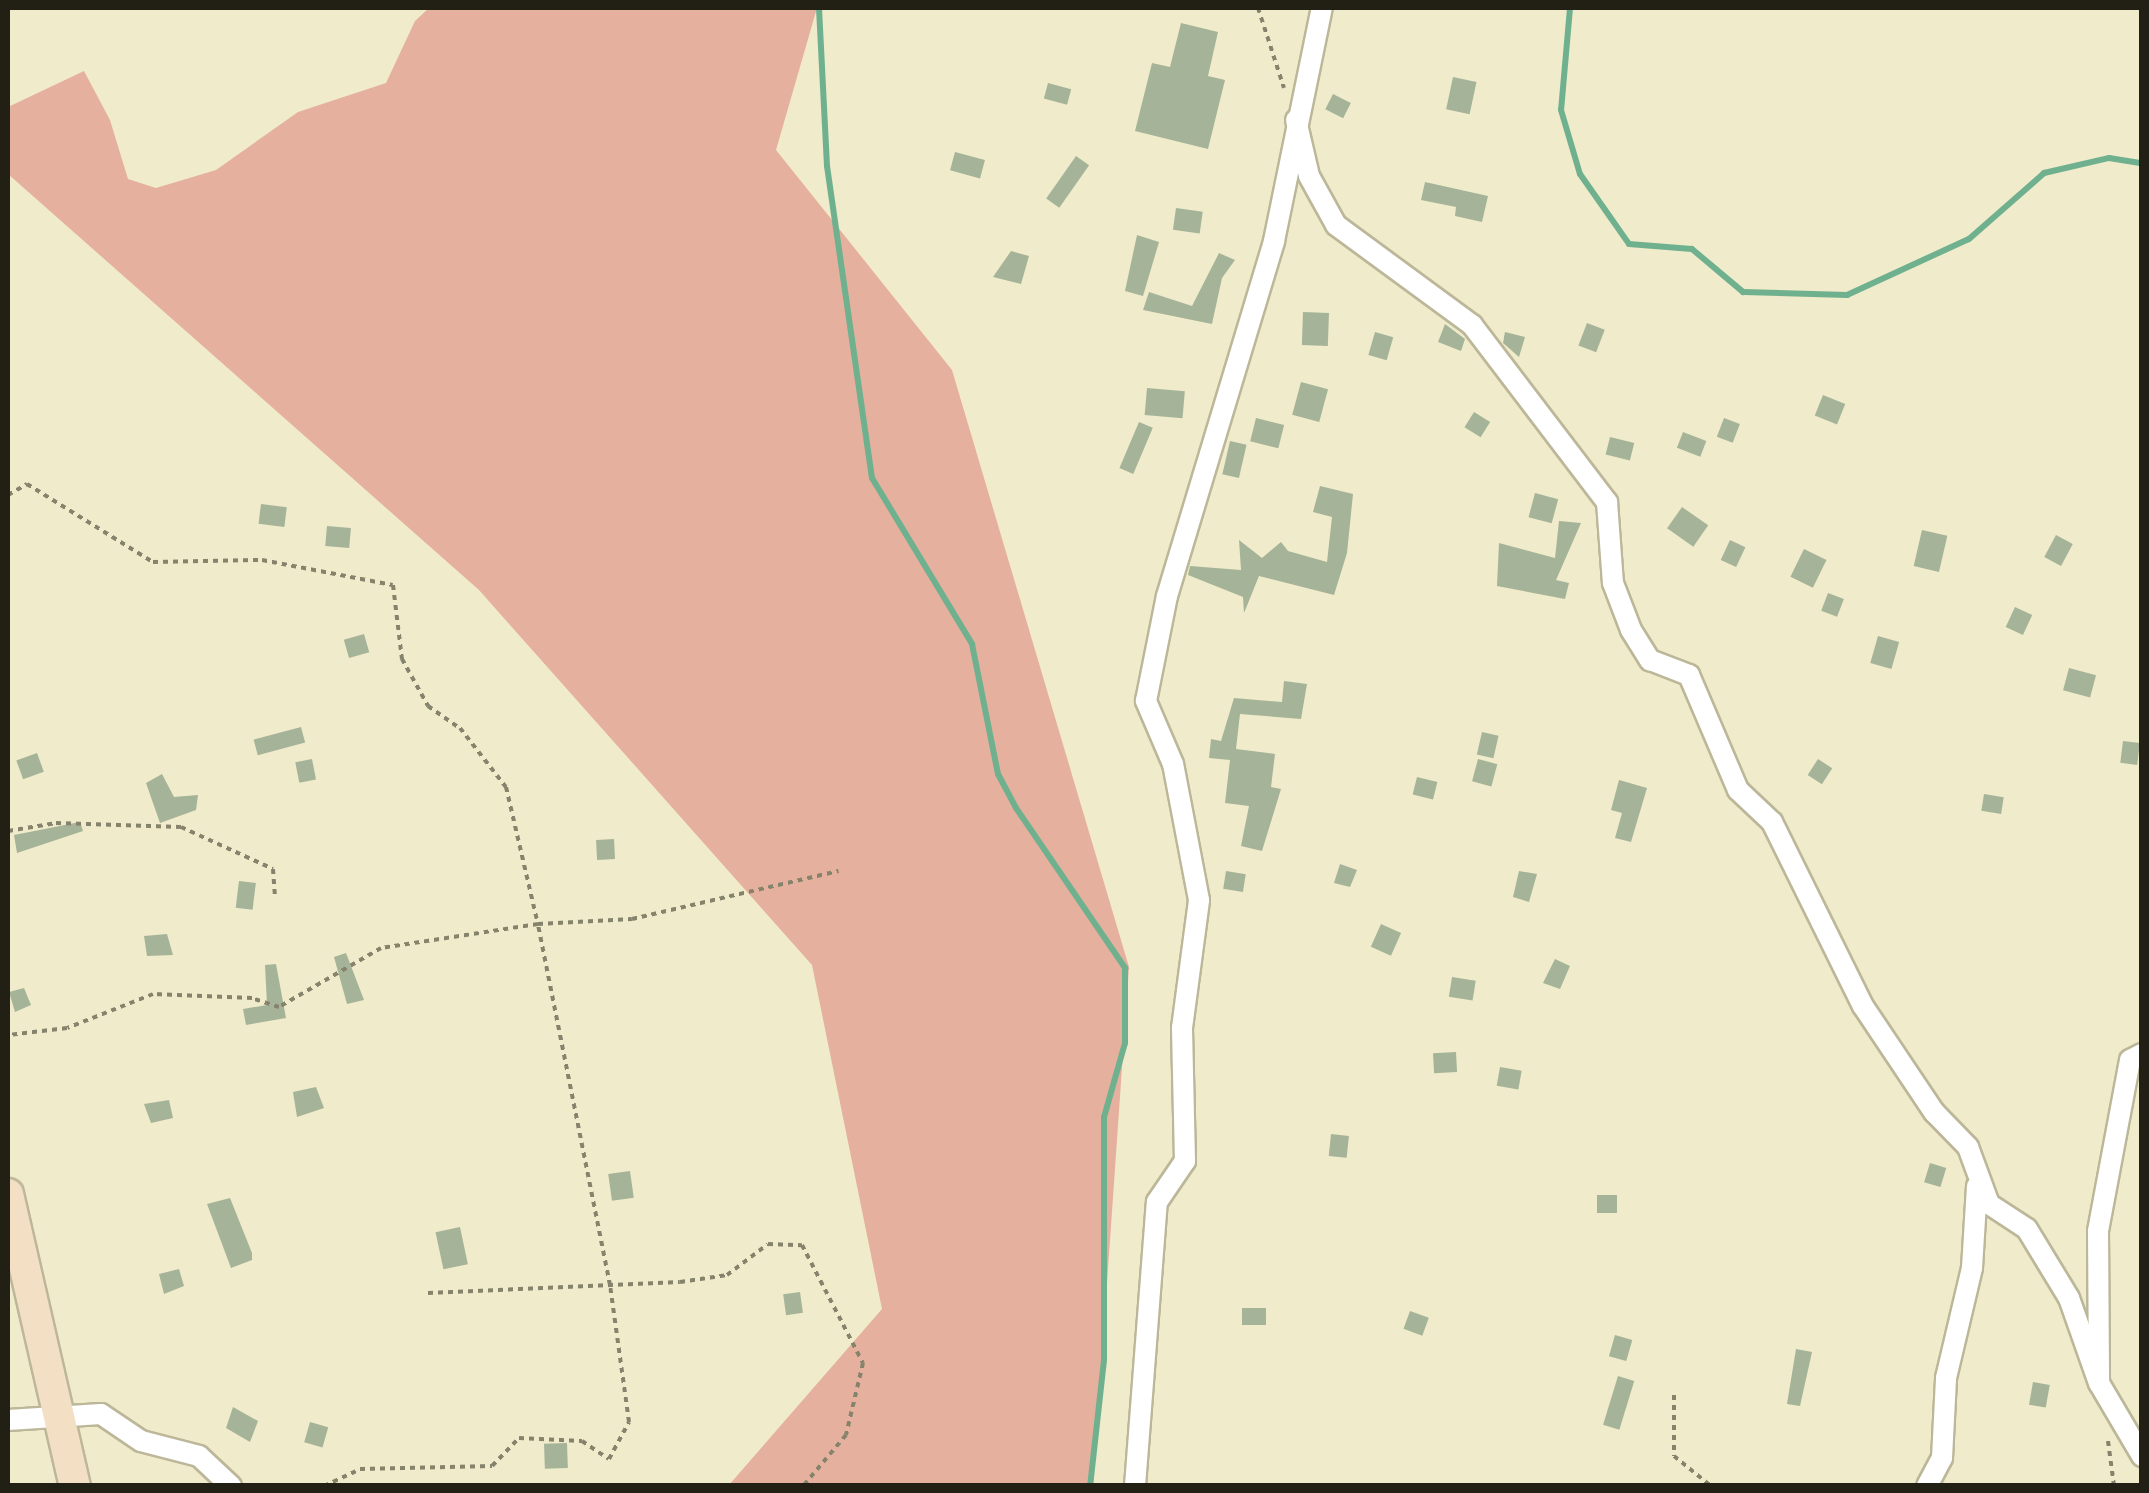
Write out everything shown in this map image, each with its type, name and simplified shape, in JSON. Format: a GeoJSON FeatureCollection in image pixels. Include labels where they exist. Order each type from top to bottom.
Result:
{"type":"FeatureCollection","features":[{"type":"Feature","properties":{"kind":"main road"},"geometry":{"type":"LineString","coordinates":[[8,1194],[76,1486]]}},
{"type":"Feature","properties":{"kind":"street"},"geometry":{"type":"LineString","coordinates":[[1135,1486],[1157,1202],[1185,1161],[1182,1028],[1198,900],[1172,764],[1146,701],[1168,596],[1274,241],[1322,8]]}},
{"type":"Feature","properties":{"kind":"street"},"geometry":{"type":"LineString","coordinates":[[1296,120],[1309,176],[1336,225],[1472,325],[1608,502],[1613,584],[1631,630],[1650,660],[1689,675],[1738,790],[1772,822],[1863,1006],[1934,1112],[1968,1148],[1977,1186],[1972,1268],[1946,1378],[1942,1458],[1927,1486]]}},
{"type":"Feature","properties":{"kind":"street"},"geometry":{"type":"LineString","coordinates":[[2099,1383],[2098,1231],[2130,1060],[2142,1054]]}},
{"type":"Feature","properties":{"kind":"street"},"geometry":{"type":"LineString","coordinates":[[1977,1186],[1989,1204],[2027,1228],[2069,1298],[2099,1383],[2142,1456]]}},
{"type":"Feature","properties":{"kind":"street"},"geometry":{"type":"LineString","coordinates":[[8,1420],[101,1414],[141,1442],[199,1456],[231,1486]]}},
{"type":"Feature","properties":{"kind":"path"},"geometry":{"type":"LineString","coordinates":[[1258,8],[1296,120]]}},
{"type":"Feature","properties":{"kind":"path"},"geometry":{"type":"LineString","coordinates":[[8,496],[27,484],[153,562],[262,560],[393,584],[402,659],[428,706],[460,728],[506,787],[538,924],[610,1285],[629,1422],[610,1460],[582,1441],[519,1438],[492,1466],[360,1470],[324,1486]]}},
{"type":"Feature","properties":{"kind":"path"},"geometry":{"type":"LineString","coordinates":[[8,830],[56,823],[181,826],[273,869],[274,895]]}},
{"type":"Feature","properties":{"kind":"path"},"geometry":{"type":"LineString","coordinates":[[8,1035],[67,1028],[152,994],[252,998],[279,1008],[381,948],[538,924],[632,919],[838,871]]}},
{"type":"Feature","properties":{"kind":"path"},"geometry":{"type":"LineString","coordinates":[[428,1292],[610,1285],[727,1275],[768,1244],[802,1245],[864,1363],[846,1436],[803,1486]]}},
{"type":"Feature","properties":{"kind":"path"},"geometry":{"type":"LineString","coordinates":[[1674,1395],[1674,1456],[1711,1486]]}},
{"type":"Feature","properties":{"kind":"shaded area"},"geometry":{"type":"Polygon","coordinates":[[[429,8],[817,8],[776,150],[952,370],[1129,967],[1093,1485],[729,1485],[882,1309],[812,965],[479,590],[8,174],[8,107],[84,71],[110,120],[128,179],[156,188],[216,170],[298,112],[386,83],[415,21],[429,8]]]}},
{"type":"Feature","properties":{"kind":"building"},"geometry":{"type":"Polygon","coordinates":[[[1181,23],[1218,32],[1208,76],[1225,80],[1208,149],[1135,131],[1152,63],[1170,67],[1181,23]]]}},
{"type":"Feature","properties":{"kind":"building"},"geometry":{"type":"Polygon","coordinates":[[[1453,77],[1476,82],[1470,114],[1446,109],[1453,77]]]}},
{"type":"Feature","properties":{"kind":"building"},"geometry":{"type":"Polygon","coordinates":[[[1048,83],[1071,89],[1067,105],[1044,98],[1048,83]]]}},
{"type":"Feature","properties":{"kind":"building"},"geometry":{"type":"Polygon","coordinates":[[[1333,94],[1351,103],[1343,118],[1325,109],[1333,94]]]}},
{"type":"Feature","properties":{"kind":"building"},"geometry":{"type":"Polygon","coordinates":[[[955,152],[985,160],[980,178],[950,170],[955,152]]]}},
{"type":"Feature","properties":{"kind":"building"},"geometry":{"type":"Polygon","coordinates":[[[1076,156],[1089,165],[1059,208],[1046,199],[1076,156]]]}},
{"type":"Feature","properties":{"kind":"building"},"geometry":{"type":"Polygon","coordinates":[[[1425,182],[1488,196],[1482,222],[1455,216],[1456,207],[1421,200],[1425,182]]]}},
{"type":"Feature","properties":{"kind":"building"},"geometry":{"type":"Polygon","coordinates":[[[1176,208],[1203,212],[1200,234],[1173,230],[1176,208]]]}},
{"type":"Feature","properties":{"kind":"building"},"geometry":{"type":"Polygon","coordinates":[[[1137,235],[1159,242],[1143,296],[1125,291],[1137,235]]]}},
{"type":"Feature","properties":{"kind":"building"},"geometry":{"type":"Polygon","coordinates":[[[1011,251],[1029,256],[1021,284],[993,277],[1011,251]]]}},
{"type":"Feature","properties":{"kind":"building"},"geometry":{"type":"Polygon","coordinates":[[[1219,253],[1235,260],[1222,278],[1212,324],[1143,310],[1149,292],[1192,306],[1219,253]]]}},
{"type":"Feature","properties":{"kind":"building"},"geometry":{"type":"Polygon","coordinates":[[[1303,312],[1329,313],[1328,346],[1302,345],[1303,312]]]}},
{"type":"Feature","properties":{"kind":"building"},"geometry":{"type":"Polygon","coordinates":[[[1587,323],[1605,330],[1596,352],[1578,345],[1587,323]]]}},
{"type":"Feature","properties":{"kind":"building"},"geometry":{"type":"Polygon","coordinates":[[[1445,324],[1465,339],[1461,351],[1438,342],[1445,324]]]}},
{"type":"Feature","properties":{"kind":"building"},"geometry":{"type":"Polygon","coordinates":[[[1375,332],[1393,337],[1387,360],[1368,355],[1375,332]]]}},
{"type":"Feature","properties":{"kind":"building"},"geometry":{"type":"Polygon","coordinates":[[[1505,332],[1525,337],[1519,357],[1503,343],[1505,332]]]}},
{"type":"Feature","properties":{"kind":"building"},"geometry":{"type":"Polygon","coordinates":[[[1301,382],[1328,389],[1319,422],[1292,415],[1301,382]]]}},
{"type":"Feature","properties":{"kind":"building"},"geometry":{"type":"Polygon","coordinates":[[[1147,388],[1185,391],[1183,418],[1145,415],[1147,388]]]}},
{"type":"Feature","properties":{"kind":"building"},"geometry":{"type":"Polygon","coordinates":[[[1823,395],[1845,404],[1837,424],[1815,415],[1823,395]]]}},
{"type":"Feature","properties":{"kind":"building"},"geometry":{"type":"Polygon","coordinates":[[[1474,412],[1490,422],[1481,437],[1464,427],[1474,412]]]}},
{"type":"Feature","properties":{"kind":"building"},"geometry":{"type":"Polygon","coordinates":[[[1256,418],[1284,425],[1278,448],[1250,441],[1256,418]]]}},
{"type":"Feature","properties":{"kind":"building"},"geometry":{"type":"Polygon","coordinates":[[[1724,418],[1740,424],[1733,443],[1717,437],[1724,418]]]}},
{"type":"Feature","properties":{"kind":"building"},"geometry":{"type":"Polygon","coordinates":[[[1139,422],[1153,428],[1133,474],[1119,468],[1139,422]]]}},
{"type":"Feature","properties":{"kind":"building"},"geometry":{"type":"Polygon","coordinates":[[[1683,432],[1706,441],[1700,457],[1677,448],[1683,432]]]}},
{"type":"Feature","properties":{"kind":"building"},"geometry":{"type":"Polygon","coordinates":[[[1610,437],[1634,443],[1630,461],[1606,454],[1610,437]]]}},
{"type":"Feature","properties":{"kind":"building"},"geometry":{"type":"Polygon","coordinates":[[[1230,441],[1247,445],[1239,478],[1222,474],[1230,441]]]}},
{"type":"Feature","properties":{"kind":"building"},"geometry":{"type":"Polygon","coordinates":[[[1320,486],[1353,494],[1347,553],[1334,595],[1259,576],[1244,613],[1243,597],[1188,575],[1190,566],[1241,570],[1239,540],[1262,558],[1281,542],[1288,551],[1327,562],[1332,517],[1313,512],[1320,486]]]}},
{"type":"Feature","properties":{"kind":"building"},"geometry":{"type":"Polygon","coordinates":[[[1535,493],[1558,499],[1552,523],[1529,517],[1535,493]]]}},
{"type":"Feature","properties":{"kind":"building"},"geometry":{"type":"Polygon","coordinates":[[[261,504],[287,507],[284,527],[259,524],[261,504]]]}},
{"type":"Feature","properties":{"kind":"building"},"geometry":{"type":"Polygon","coordinates":[[[1682,507],[1708,525],[1693,547],[1667,528],[1682,507]]]}},
{"type":"Feature","properties":{"kind":"building"},"geometry":{"type":"Polygon","coordinates":[[[1559,521],[1581,523],[1556,580],[1569,583],[1565,599],[1497,586],[1499,543],[1555,558],[1559,521]]]}},
{"type":"Feature","properties":{"kind":"building"},"geometry":{"type":"Polygon","coordinates":[[[327,526],[351,528],[349,548],[325,546],[327,526]]]}},
{"type":"Feature","properties":{"kind":"building"},"geometry":{"type":"Polygon","coordinates":[[[1922,530],[1947,536],[1939,572],[1914,566],[1922,530]]]}},
{"type":"Feature","properties":{"kind":"building"},"geometry":{"type":"Polygon","coordinates":[[[2056,535],[2073,544],[2061,566],[2044,557],[2056,535]]]}},
{"type":"Feature","properties":{"kind":"building"},"geometry":{"type":"Polygon","coordinates":[[[1730,540],[1745,547],[1736,567],[1721,560],[1730,540]]]}},
{"type":"Feature","properties":{"kind":"building"},"geometry":{"type":"Polygon","coordinates":[[[1804,549],[1826,560],[1813,588],[1790,577],[1804,549]]]}},
{"type":"Feature","properties":{"kind":"building"},"geometry":{"type":"Polygon","coordinates":[[[1828,593],[1844,599],[1837,617],[1821,611],[1828,593]]]}},
{"type":"Feature","properties":{"kind":"building"},"geometry":{"type":"Polygon","coordinates":[[[2015,607],[2032,615],[2023,635],[2006,627],[2015,607]]]}},
{"type":"Feature","properties":{"kind":"building"},"geometry":{"type":"Polygon","coordinates":[[[364,634],[369,652],[349,658],[344,640],[364,634]]]}},
{"type":"Feature","properties":{"kind":"building"},"geometry":{"type":"Polygon","coordinates":[[[1878,636],[1899,642],[1891,669],[1870,663],[1878,636]]]}},
{"type":"Feature","properties":{"kind":"building"},"geometry":{"type":"Polygon","coordinates":[[[2069,668],[2096,675],[2090,697],[2063,690],[2069,668]]]}},
{"type":"Feature","properties":{"kind":"building"},"geometry":{"type":"Polygon","coordinates":[[[1284,681],[1307,684],[1301,719],[1240,714],[1236,749],[1275,754],[1271,787],[1281,789],[1262,851],[1241,846],[1249,806],[1225,803],[1230,760],[1209,758],[1211,739],[1221,741],[1234,698],[1282,702],[1284,681]]]}},
{"type":"Feature","properties":{"kind":"building"},"geometry":{"type":"Polygon","coordinates":[[[301,727],[305,742],[258,755],[254,740],[301,727]]]}},
{"type":"Feature","properties":{"kind":"building"},"geometry":{"type":"Polygon","coordinates":[[[1482,732],[1499,736],[1493,758],[1477,754],[1482,732]]]}},
{"type":"Feature","properties":{"kind":"building"},"geometry":{"type":"Polygon","coordinates":[[[2123,741],[2140,743],[2137,765],[2120,763],[2123,741]]]}},
{"type":"Feature","properties":{"kind":"building"},"geometry":{"type":"Polygon","coordinates":[[[37,753],[44,772],[23,779],[16,761],[37,753]]]}},
{"type":"Feature","properties":{"kind":"building"},"geometry":{"type":"Polygon","coordinates":[[[312,759],[316,780],[299,783],[295,762],[312,759]]]}},
{"type":"Feature","properties":{"kind":"building"},"geometry":{"type":"Polygon","coordinates":[[[1478,759],[1497,764],[1491,786],[1472,781],[1478,759]]]}},
{"type":"Feature","properties":{"kind":"building"},"geometry":{"type":"Polygon","coordinates":[[[1818,759],[1832,768],[1822,784],[1808,775],[1818,759]]]}},
{"type":"Feature","properties":{"kind":"building"},"geometry":{"type":"Polygon","coordinates":[[[162,774],[174,797],[198,795],[196,810],[160,823],[146,783],[162,774]]]}},
{"type":"Feature","properties":{"kind":"building"},"geometry":{"type":"Polygon","coordinates":[[[1417,777],[1437,782],[1433,800],[1413,794],[1417,777]]]}},
{"type":"Feature","properties":{"kind":"building"},"geometry":{"type":"Polygon","coordinates":[[[1619,780],[1647,788],[1631,842],[1615,838],[1622,813],[1611,810],[1619,780]]]}},
{"type":"Feature","properties":{"kind":"building"},"geometry":{"type":"Polygon","coordinates":[[[1984,794],[2004,797],[2001,814],[1981,811],[1984,794]]]}},
{"type":"Feature","properties":{"kind":"building"},"geometry":{"type":"Polygon","coordinates":[[[80,822],[83,831],[17,853],[14,835],[80,822]]]}},
{"type":"Feature","properties":{"kind":"building"},"geometry":{"type":"Polygon","coordinates":[[[614,839],[615,859],[597,860],[596,840],[614,839]]]}},
{"type":"Feature","properties":{"kind":"building"},"geometry":{"type":"Polygon","coordinates":[[[1340,864],[1357,870],[1350,887],[1334,883],[1340,864]]]}},
{"type":"Feature","properties":{"kind":"building"},"geometry":{"type":"Polygon","coordinates":[[[1226,871],[1246,874],[1243,892],[1223,889],[1226,871]]]}},
{"type":"Feature","properties":{"kind":"building"},"geometry":{"type":"Polygon","coordinates":[[[1519,871],[1537,874],[1529,902],[1513,897],[1519,871]]]}},
{"type":"Feature","properties":{"kind":"building"},"geometry":{"type":"Polygon","coordinates":[[[239,881],[256,883],[253,910],[236,908],[239,881]]]}},
{"type":"Feature","properties":{"kind":"building"},"geometry":{"type":"Polygon","coordinates":[[[1381,924],[1401,933],[1391,956],[1371,947],[1381,924]]]}},
{"type":"Feature","properties":{"kind":"building"},"geometry":{"type":"Polygon","coordinates":[[[167,934],[173,955],[147,956],[144,936],[167,934]]]}},
{"type":"Feature","properties":{"kind":"building"},"geometry":{"type":"Polygon","coordinates":[[[346,953],[364,1000],[347,1004],[334,957],[346,953]]]}},
{"type":"Feature","properties":{"kind":"building"},"geometry":{"type":"Polygon","coordinates":[[[1555,959],[1570,966],[1560,989],[1543,983],[1555,959]]]}},
{"type":"Feature","properties":{"kind":"building"},"geometry":{"type":"Polygon","coordinates":[[[276,964],[286,1018],[246,1025],[243,1009],[267,1005],[265,965],[276,964]]]}},
{"type":"Feature","properties":{"kind":"building"},"geometry":{"type":"Polygon","coordinates":[[[1452,977],[1476,981],[1473,1001],[1449,997],[1452,977]]]}},
{"type":"Feature","properties":{"kind":"building"},"geometry":{"type":"Polygon","coordinates":[[[24,988],[31,1005],[15,1012],[9,992],[24,988]]]}},
{"type":"Feature","properties":{"kind":"building"},"geometry":{"type":"Polygon","coordinates":[[[1456,1052],[1457,1072],[1434,1073],[1433,1053],[1456,1052]]]}},
{"type":"Feature","properties":{"kind":"building"},"geometry":{"type":"Polygon","coordinates":[[[1500,1067],[1522,1071],[1518,1090],[1497,1086],[1500,1067]]]}},
{"type":"Feature","properties":{"kind":"building"},"geometry":{"type":"Polygon","coordinates":[[[316,1087],[324,1108],[297,1117],[293,1092],[316,1087]]]}},
{"type":"Feature","properties":{"kind":"building"},"geometry":{"type":"Polygon","coordinates":[[[169,1100],[173,1118],[151,1123],[144,1104],[169,1100]]]}},
{"type":"Feature","properties":{"kind":"building"},"geometry":{"type":"Polygon","coordinates":[[[1331,1134],[1349,1136],[1347,1158],[1329,1156],[1331,1134]]]}},
{"type":"Feature","properties":{"kind":"building"},"geometry":{"type":"Polygon","coordinates":[[[1930,1163],[1946,1168],[1940,1187],[1924,1182],[1930,1163]]]}},
{"type":"Feature","properties":{"kind":"building"},"geometry":{"type":"Polygon","coordinates":[[[630,1171],[634,1198],[612,1201],[608,1174],[630,1171]]]}},
{"type":"Feature","properties":{"kind":"building"},"geometry":{"type":"Polygon","coordinates":[[[1597,1195],[1617,1195],[1617,1213],[1597,1213],[1597,1195]]]}},
{"type":"Feature","properties":{"kind":"building"},"geometry":{"type":"Polygon","coordinates":[[[230,1198],[252,1253],[252,1260],[231,1268],[207,1204],[230,1198]]]}},
{"type":"Feature","properties":{"kind":"building"},"geometry":{"type":"Polygon","coordinates":[[[460,1227],[468,1264],[443,1269],[436,1232],[460,1227]]]}},
{"type":"Feature","properties":{"kind":"building"},"geometry":{"type":"Polygon","coordinates":[[[179,1269],[184,1286],[164,1294],[159,1274],[179,1269]]]}},
{"type":"Feature","properties":{"kind":"building"},"geometry":{"type":"Polygon","coordinates":[[[800,1292],[803,1313],[786,1315],[783,1294],[800,1292]]]}},
{"type":"Feature","properties":{"kind":"building"},"geometry":{"type":"Polygon","coordinates":[[[1242,1308],[1266,1308],[1266,1325],[1242,1325],[1242,1308]]]}},
{"type":"Feature","properties":{"kind":"building"},"geometry":{"type":"Polygon","coordinates":[[[1410,1311],[1429,1318],[1422,1336],[1404,1329],[1410,1311]]]}},
{"type":"Feature","properties":{"kind":"building"},"geometry":{"type":"Polygon","coordinates":[[[1615,1335],[1632,1340],[1626,1361],[1609,1356],[1615,1335]]]}},
{"type":"Feature","properties":{"kind":"building"},"geometry":{"type":"Polygon","coordinates":[[[1796,1349],[1812,1352],[1800,1406],[1787,1404],[1796,1349]]]}},
{"type":"Feature","properties":{"kind":"building"},"geometry":{"type":"Polygon","coordinates":[[[1618,1376],[1634,1381],[1619,1430],[1603,1425],[1618,1376]]]}},
{"type":"Feature","properties":{"kind":"building"},"geometry":{"type":"Polygon","coordinates":[[[2033,1382],[2050,1385],[2046,1408],[2029,1405],[2033,1382]]]}},
{"type":"Feature","properties":{"kind":"building"},"geometry":{"type":"Polygon","coordinates":[[[233,1407],[258,1421],[250,1442],[226,1428],[233,1407]]]}},
{"type":"Feature","properties":{"kind":"building"},"geometry":{"type":"Polygon","coordinates":[[[310,1422],[328,1427],[322,1447],[304,1442],[310,1422]]]}},
{"type":"Feature","properties":{"kind":"building"},"geometry":{"type":"Polygon","coordinates":[[[567,1443],[568,1468],[545,1469],[544,1444],[567,1443]]]}},
{"type":"Feature","properties":{"kind":"waterway"},"geometry":{"type":"LineString","coordinates":[[819,8],[827,166],[872,478],[972,644],[998,774],[1016,808],[1125,968],[1125,1043],[1104,1117],[1104,1360],[1090,1486]]}},
{"type":"Feature","properties":{"kind":"waterway"},"geometry":{"type":"LineString","coordinates":[[1570,8],[1561,110],[1580,174],[1629,244],[1692,249],[1743,292],[1847,295],[1969,239],[2044,173],[2109,158],[2142,163]]}}]}
